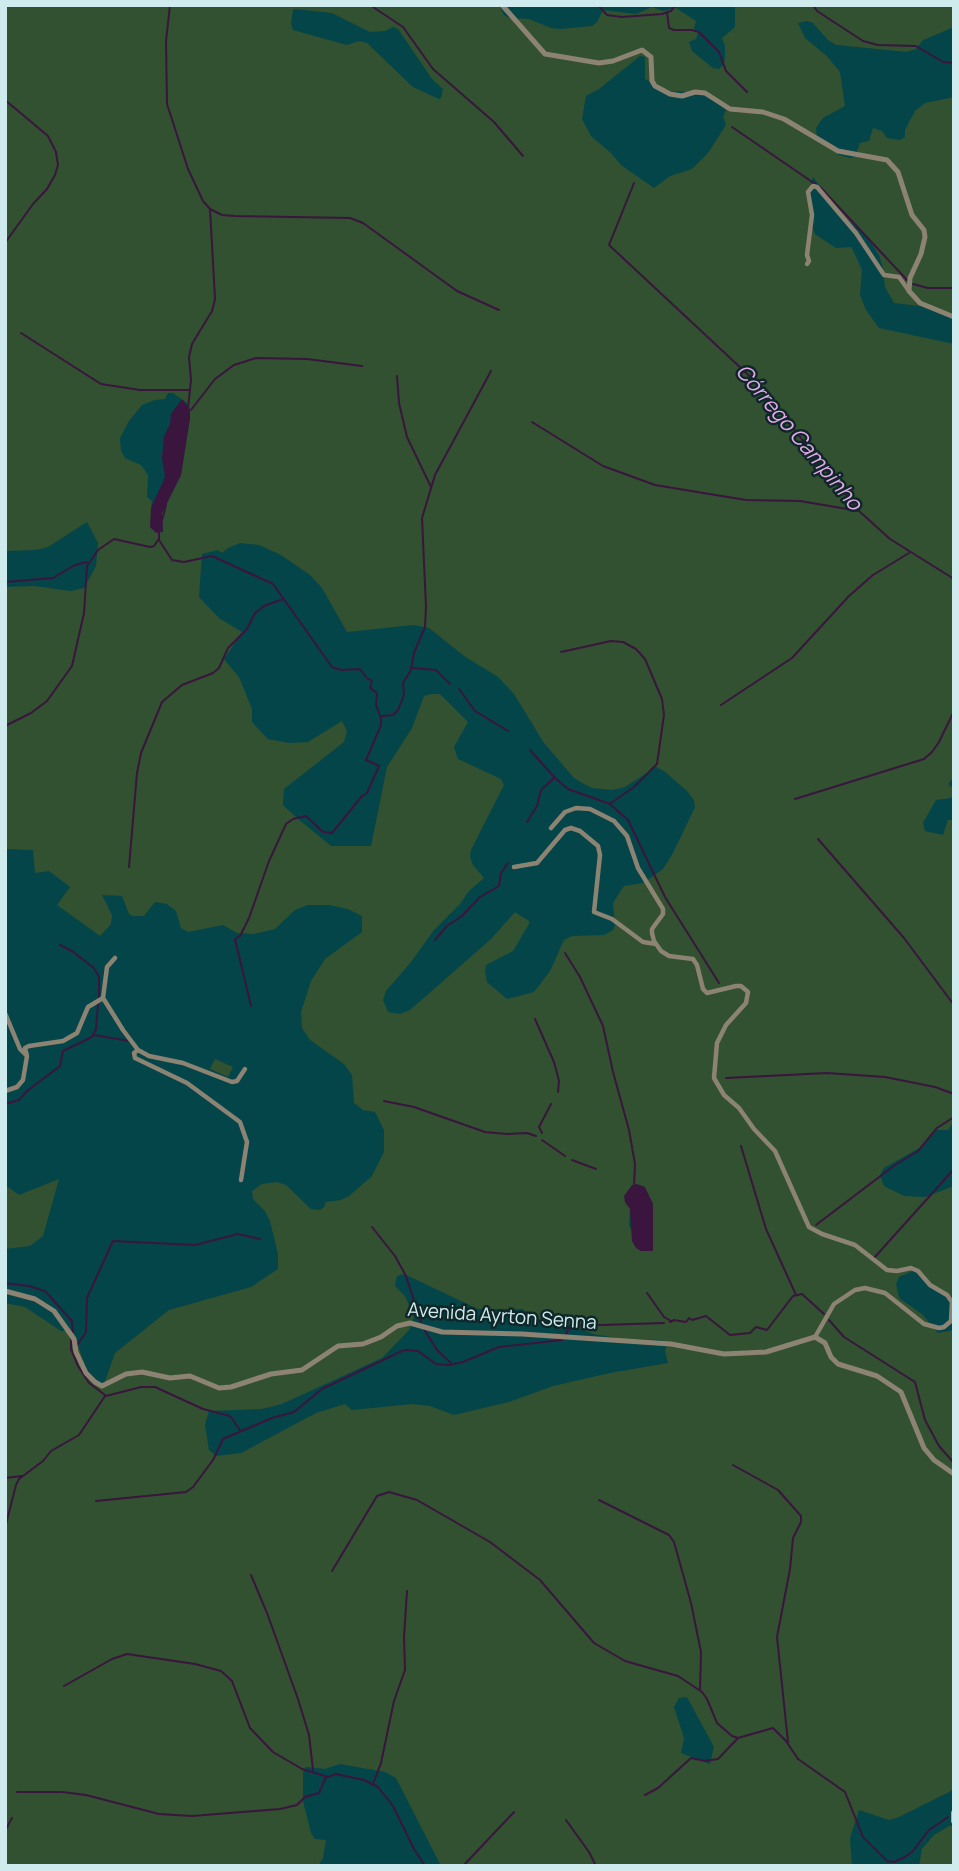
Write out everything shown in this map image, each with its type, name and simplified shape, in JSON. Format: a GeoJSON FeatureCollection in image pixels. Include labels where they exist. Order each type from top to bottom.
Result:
{"type":"FeatureCollection","features":[{"type":"Feature","properties":{"kind":"main road"},"geometry":{"type":"LineString","coordinates":[[954,1813],[954,1821]]}},
{"type":"Feature","properties":{"kind":"street"},"geometry":{"type":"LineString","coordinates":[[502,5],[545,54],[599,63],[613,61],[642,50],[651,57],[652,81],[655,86],[670,94],[682,96],[695,92],[705,93],[730,109],[763,112],[784,119],[838,151],[887,160],[898,172],[912,215],[924,230],[921,254],[910,278],[909,291]]}},
{"type":"Feature","properties":{"kind":"street"},"geometry":{"type":"LineString","coordinates":[[807,264],[812,215],[808,192],[813,186],[817,187],[856,233],[884,275],[899,277],[920,303],[954,317]]}},
{"type":"Feature","properties":{"kind":"street"},"geometry":{"type":"LineString","coordinates":[[551,828],[565,812],[584,808],[614,821],[630,843],[638,868],[663,909],[663,914],[652,929],[656,944],[669,956],[693,959],[697,964],[703,989],[707,993],[736,986],[741,986],[748,992],[746,1003],[726,1025],[717,1043],[714,1078],[724,1095],[739,1108],[775,1151],[809,1227],[821,1234],[855,1245],[887,1270],[918,1270],[930,1285],[947,1294],[952,1302],[951,1321],[939,1328],[924,1324],[885,1293],[865,1288],[855,1290],[834,1304],[815,1336],[825,1343],[831,1357],[838,1364],[877,1376],[901,1392],[924,1448],[933,1460],[954,1474]]}},
{"type":"Feature","properties":{"kind":"street"},"geometry":{"type":"LineString","coordinates":[[514,867],[537,863],[565,830],[571,828],[580,831],[598,846],[600,855],[594,912],[612,919],[643,942],[656,944]]}},
{"type":"Feature","properties":{"kind":"street"},"geometry":{"type":"LineString","coordinates":[[115,958],[107,967],[103,998],[138,1050],[153,1057],[193,1066],[232,1082],[237,1081],[245,1069]]}},
{"type":"Feature","properties":{"kind":"street"},"geometry":{"type":"LineString","coordinates":[[5,1091],[17,1087],[23,1080],[27,1056],[25,1048],[57,1043],[73,1036],[82,1025],[88,1007],[103,998]]}},
{"type":"Feature","properties":{"kind":"street"},"geometry":{"type":"LineString","coordinates":[[5,1013],[20,1049],[27,1056]]}},
{"type":"Feature","properties":{"kind":"street"},"geometry":{"type":"LineString","coordinates":[[138,1050],[134,1053],[135,1058],[187,1083],[240,1122],[247,1142],[242,1180]]}},
{"type":"Feature","properties":{"kind":"street","name":"Avenida Ayrton Senna"},"geometry":{"type":"LineString","coordinates":[[5,1291],[36,1298],[54,1311],[74,1339],[76,1352],[86,1373],[102,1386],[126,1374],[142,1372],[170,1378],[190,1376],[215,1387],[231,1387],[263,1376],[302,1370],[338,1346],[363,1344],[397,1326],[410,1323],[442,1332],[662,1343],[724,1354],[766,1352],[815,1336]]}},
{"type":"Feature","properties":{"kind":"green space"},"geometry":{"type":"Polygon","coordinates":[[[5,5],[499,5],[504,15],[509,18],[529,19],[560,29],[592,26],[603,10],[636,14],[652,7],[663,11],[676,8],[696,21],[696,39],[689,42],[692,51],[713,68],[719,69],[725,58],[722,38],[735,27],[735,5],[954,5],[954,27],[923,40],[916,49],[907,52],[836,45],[813,23],[798,23],[805,38],[827,56],[840,72],[845,106],[823,118],[816,128],[817,138],[839,155],[855,157],[860,143],[869,141],[873,128],[882,131],[887,138],[900,140],[905,137],[905,130],[915,111],[925,103],[954,97],[954,319],[919,306],[894,303],[885,287],[879,255],[865,234],[844,217],[813,177],[810,190],[810,222],[815,234],[836,248],[852,248],[862,270],[860,295],[866,310],[879,328],[954,344],[954,777],[948,784],[954,789],[954,794],[951,798],[936,800],[923,823],[925,831],[943,835],[948,820],[954,820],[954,1122],[948,1130],[937,1130],[921,1147],[884,1168],[880,1175],[884,1186],[904,1196],[925,1197],[954,1186],[954,1298],[934,1289],[924,1275],[913,1271],[899,1277],[896,1284],[899,1298],[922,1314],[938,1333],[954,1330],[954,1786],[951,1791],[889,1820],[859,1810],[850,1838],[852,1866],[441,1866],[396,1778],[385,1772],[340,1764],[325,1769],[306,1767],[303,1772],[303,1801],[311,1833],[315,1839],[326,1840],[323,1858],[318,1866],[5,1866],[5,1303],[25,1307],[61,1331],[73,1330],[87,1372],[93,1380],[104,1384],[115,1353],[169,1310],[251,1287],[278,1269],[278,1254],[270,1221],[265,1211],[253,1199],[252,1191],[262,1184],[277,1182],[286,1185],[311,1209],[320,1210],[326,1202],[349,1196],[372,1176],[384,1152],[384,1130],[375,1112],[363,1110],[354,1103],[352,1075],[344,1064],[310,1040],[302,1028],[301,1012],[311,981],[325,959],[362,932],[362,916],[348,909],[329,905],[308,905],[295,910],[275,929],[254,934],[237,933],[223,925],[188,932],[181,928],[176,911],[167,904],[155,902],[144,916],[133,916],[129,914],[122,896],[102,895],[112,915],[111,924],[100,936],[57,905],[70,887],[49,871],[35,873],[33,850],[5,849],[5,587],[34,586],[71,591],[84,588],[96,566],[98,543],[87,522],[48,547],[5,551],[5,5]],[[293,10],[293,30],[347,45],[359,41],[367,43],[413,87],[441,98],[443,89],[432,79],[398,29],[393,27],[385,31],[370,32],[332,13],[293,10]],[[640,56],[599,89],[586,96],[582,119],[591,136],[621,165],[654,188],[670,176],[692,169],[708,153],[726,125],[723,117],[726,110],[704,93],[669,91],[645,79],[645,57],[640,56]],[[168,393],[165,399],[142,405],[120,438],[121,451],[125,458],[141,465],[148,475],[147,497],[152,501],[151,508],[163,532],[162,513],[181,475],[190,418],[187,403],[173,393],[168,393]],[[240,543],[222,553],[218,550],[202,554],[199,597],[219,618],[242,632],[224,659],[239,677],[252,709],[252,722],[268,739],[289,743],[308,742],[342,721],[347,731],[344,742],[284,789],[283,805],[331,846],[371,846],[387,767],[412,728],[424,696],[440,694],[468,722],[454,747],[458,759],[501,779],[504,785],[471,850],[473,865],[484,878],[434,930],[386,991],[383,1000],[388,1012],[400,1014],[410,1010],[491,939],[515,912],[529,921],[529,924],[513,951],[486,965],[485,971],[487,982],[507,999],[534,992],[550,971],[564,940],[572,936],[604,935],[613,930],[613,903],[624,886],[643,883],[663,869],[673,853],[695,807],[694,800],[687,791],[656,767],[625,787],[612,790],[592,788],[584,784],[574,778],[544,743],[514,694],[498,677],[464,656],[429,628],[413,625],[347,632],[322,588],[310,575],[281,555],[259,545],[240,543]],[[625,1202],[630,1209],[629,1225],[641,1251],[652,1251],[653,1204],[625,1202]],[[404,1274],[397,1276],[395,1286],[405,1296],[414,1316],[410,1329],[382,1358],[282,1404],[262,1409],[209,1411],[205,1425],[209,1450],[216,1456],[241,1453],[316,1413],[345,1404],[352,1410],[413,1404],[430,1406],[454,1415],[509,1402],[553,1386],[668,1363],[665,1351],[667,1342],[660,1340],[623,1339],[593,1334],[570,1325],[561,1329],[548,1325],[522,1309],[478,1309],[404,1274]],[[687,1697],[679,1698],[674,1707],[684,1738],[681,1753],[710,1764],[714,1747],[687,1697]]]}},
{"type":"Feature","properties":{"kind":"green space"},"geometry":{"type":"Polygon","coordinates":[[[215,1059],[233,1067],[228,1077],[210,1069],[215,1059]]]}},
{"type":"Feature","properties":{"kind":"green space"},"geometry":{"type":"Polygon","coordinates":[[[59,1179],[43,1236],[30,1246],[5,1249],[5,1185],[19,1195],[59,1179]]]}},
{"type":"Feature","properties":{"kind":"green space"},"geometry":{"type":"Polygon","coordinates":[[[954,1826],[954,1866],[919,1866],[922,1849],[934,1835],[954,1826]]]}},
{"type":"Feature","properties":{"kind":"shaded area"},"geometry":{"type":"Polygon","coordinates":[[[182,399],[190,409],[190,418],[181,475],[162,513],[163,532],[156,533],[150,527],[151,508],[165,477],[162,458],[164,436],[171,414],[182,399]]]}},
{"type":"Feature","properties":{"kind":"shaded area"},"geometry":{"type":"Polygon","coordinates":[[[632,1185],[645,1187],[653,1204],[653,1251],[641,1251],[632,1241],[630,1209],[624,1196],[632,1185]]]}},
{"type":"Feature","properties":{"kind":"waterway"},"geometry":{"type":"LineString","coordinates":[[170,5],[166,41],[167,104],[188,169],[203,201],[210,209],[222,215],[235,216],[350,218],[363,223],[457,291],[499,310]]}},
{"type":"Feature","properties":{"kind":"waterway"},"geometry":{"type":"LineString","coordinates":[[370,5],[403,27],[433,69],[494,122],[523,156]]}},
{"type":"Feature","properties":{"kind":"waterway"},"geometry":{"type":"LineString","coordinates":[[598,5],[607,15],[622,17],[662,14],[671,11],[676,5]]}},
{"type":"Feature","properties":{"kind":"waterway"},"geometry":{"type":"LineString","coordinates":[[813,5],[817,11],[863,41],[878,45],[916,46],[943,62],[954,63]]}},
{"type":"Feature","properties":{"kind":"waterway"},"geometry":{"type":"LineString","coordinates":[[667,12],[669,28],[699,32],[719,52],[726,71],[747,92]]}},
{"type":"Feature","properties":{"kind":"waterway"},"geometry":{"type":"LineString","coordinates":[[5,100],[48,136],[56,152],[58,165],[47,189],[5,243]]}},
{"type":"Feature","properties":{"kind":"waterway"},"geometry":{"type":"LineString","coordinates":[[732,127],[821,188],[907,280]]}},
{"type":"Feature","properties":{"kind":"waterway","name":"Córrego Campinho"},"geometry":{"type":"LineString","coordinates":[[634,183],[609,245],[758,384],[859,511],[890,539],[954,579]]}},
{"type":"Feature","properties":{"kind":"waterway"},"geometry":{"type":"LineString","coordinates":[[188,408],[191,380],[189,357],[192,344],[212,311],[215,299],[210,209]]}},
{"type":"Feature","properties":{"kind":"waterway"},"geometry":{"type":"LineString","coordinates":[[913,284],[928,288],[954,288]]}},
{"type":"Feature","properties":{"kind":"waterway"},"geometry":{"type":"LineString","coordinates":[[21,333],[101,384],[140,390],[190,390]]}},
{"type":"Feature","properties":{"kind":"waterway"},"geometry":{"type":"LineString","coordinates":[[191,410],[215,379],[234,365],[256,358],[307,359],[362,366]]}},
{"type":"Feature","properties":{"kind":"waterway"},"geometry":{"type":"LineString","coordinates":[[382,716],[393,715],[398,710],[404,695],[403,683],[411,670],[414,653],[425,627],[422,518],[435,475],[491,371]]}},
{"type":"Feature","properties":{"kind":"waterway"},"geometry":{"type":"LineString","coordinates":[[397,376],[399,403],[407,437],[431,487]]}},
{"type":"Feature","properties":{"kind":"waterway"},"geometry":{"type":"LineString","coordinates":[[532,422],[603,466],[655,485],[746,500],[800,501],[859,511]]}},
{"type":"Feature","properties":{"kind":"waterway"},"geometry":{"type":"LineString","coordinates":[[161,524],[166,505]]}},
{"type":"Feature","properties":{"kind":"waterway"},"geometry":{"type":"LineString","coordinates":[[159,532],[159,540],[172,560],[184,562],[212,556],[273,584],[332,667],[341,670],[360,669],[372,681],[370,688],[377,693],[376,705],[381,725],[366,760],[379,766],[367,793],[332,833],[323,832],[306,816],[286,824],[269,861],[249,918],[240,936],[235,939],[251,1006]]}},
{"type":"Feature","properties":{"kind":"waterway"},"geometry":{"type":"LineString","coordinates":[[5,726],[31,713],[47,701],[72,666],[84,613],[87,566],[98,550],[114,539],[150,547],[158,540]]}},
{"type":"Feature","properties":{"kind":"waterway"},"geometry":{"type":"LineString","coordinates":[[721,705],[792,658],[849,596],[873,575],[909,553]]}},
{"type":"Feature","properties":{"kind":"waterway"},"geometry":{"type":"LineString","coordinates":[[5,582],[53,578],[75,565],[87,562]]}},
{"type":"Feature","properties":{"kind":"waterway"},"geometry":{"type":"LineString","coordinates":[[129,867],[137,773],[141,753],[162,702],[182,685],[219,668],[228,648],[247,629],[255,613],[264,606],[283,599]]}},
{"type":"Feature","properties":{"kind":"waterway"},"geometry":{"type":"LineString","coordinates":[[561,652],[611,641],[623,642],[636,649],[645,659],[662,699],[664,715],[657,764],[634,787],[611,803]]}},
{"type":"Feature","properties":{"kind":"waterway"},"geometry":{"type":"LineString","coordinates":[[413,668],[436,670],[450,684]]}},
{"type":"Feature","properties":{"kind":"waterway"},"geometry":{"type":"LineString","coordinates":[[459,689],[475,711],[508,731]]}},
{"type":"Feature","properties":{"kind":"waterway"},"geometry":{"type":"LineString","coordinates":[[795,799],[924,759],[939,742],[954,711]]}},
{"type":"Feature","properties":{"kind":"waterway"},"geometry":{"type":"LineString","coordinates":[[530,750],[568,789],[610,804],[628,820],[665,897],[719,983]]}},
{"type":"Feature","properties":{"kind":"waterway"},"geometry":{"type":"LineString","coordinates":[[527,822],[537,806],[541,790],[554,778]]}},
{"type":"Feature","properties":{"kind":"waterway"},"geometry":{"type":"LineString","coordinates":[[818,839],[904,938],[954,1005]]}},
{"type":"Feature","properties":{"kind":"waterway"},"geometry":{"type":"LineString","coordinates":[[435,940],[480,897],[499,886],[501,873],[508,863]]}},
{"type":"Feature","properties":{"kind":"waterway"},"geometry":{"type":"LineString","coordinates":[[60,945],[94,968],[99,977],[99,997]]}},
{"type":"Feature","properties":{"kind":"waterway"},"geometry":{"type":"LineString","coordinates":[[565,953],[580,977],[603,1026],[629,1130],[635,1164],[634,1186]]}},
{"type":"Feature","properties":{"kind":"waterway"},"geometry":{"type":"LineString","coordinates":[[5,1104],[19,1100],[60,1066],[63,1051],[92,1037],[96,1029],[98,1004]]}},
{"type":"Feature","properties":{"kind":"waterway"},"geometry":{"type":"LineString","coordinates":[[535,1019],[554,1062],[559,1081],[558,1092]]}},
{"type":"Feature","properties":{"kind":"waterway"},"geometry":{"type":"LineString","coordinates":[[94,1035],[129,1041]]}},
{"type":"Feature","properties":{"kind":"waterway"},"geometry":{"type":"LineString","coordinates":[[726,1078],[827,1073],[885,1077],[935,1087],[954,1094]]}},
{"type":"Feature","properties":{"kind":"waterway"},"geometry":{"type":"LineString","coordinates":[[384,1101],[414,1107],[485,1132],[527,1133],[536,1136]]}},
{"type":"Feature","properties":{"kind":"waterway"},"geometry":{"type":"LineString","coordinates":[[542,1133],[539,1127],[551,1104]]}},
{"type":"Feature","properties":{"kind":"waterway"},"geometry":{"type":"LineString","coordinates":[[816,1225],[895,1165],[918,1151],[937,1128],[954,1117]]}},
{"type":"Feature","properties":{"kind":"waterway"},"geometry":{"type":"LineString","coordinates":[[542,1140],[565,1156]]}},
{"type":"Feature","properties":{"kind":"waterway"},"geometry":{"type":"LineString","coordinates":[[741,1146],[766,1229],[796,1295]]}},
{"type":"Feature","properties":{"kind":"waterway"},"geometry":{"type":"LineString","coordinates":[[572,1160],[596,1169]]}},
{"type":"Feature","properties":{"kind":"waterway"},"geometry":{"type":"LineString","coordinates":[[874,1258],[954,1169]]}},
{"type":"Feature","properties":{"kind":"waterway"},"geometry":{"type":"LineString","coordinates":[[372,1227],[395,1256],[406,1276],[421,1322]]}},
{"type":"Feature","properties":{"kind":"waterway"},"geometry":{"type":"LineString","coordinates":[[78,1344],[86,1332],[87,1298],[113,1241],[195,1245],[238,1234],[260,1239]]}},
{"type":"Feature","properties":{"kind":"waterway"},"geometry":{"type":"LineString","coordinates":[[5,1283],[45,1291],[72,1321],[73,1332]]}},
{"type":"Feature","properties":{"kind":"waterway"},"geometry":{"type":"LineString","coordinates":[[647,1293],[664,1317],[671,1321]]}},
{"type":"Feature","properties":{"kind":"waterway"},"geometry":{"type":"LineString","coordinates":[[670,1322],[686,1322],[689,1318],[692,1320],[706,1316],[730,1335],[750,1333],[756,1327],[767,1330],[793,1296],[802,1294],[824,1314]]}},
{"type":"Feature","properties":{"kind":"waterway"},"geometry":{"type":"LineString","coordinates":[[829,1320],[844,1337],[915,1382],[925,1420],[939,1446],[954,1463]]}},
{"type":"Feature","properties":{"kind":"waterway"},"geometry":{"type":"LineString","coordinates":[[566,1334],[570,1326],[664,1323]]}},
{"type":"Feature","properties":{"kind":"waterway"},"geometry":{"type":"LineString","coordinates":[[425,1331],[437,1350],[452,1364]]}},
{"type":"Feature","properties":{"kind":"waterway"},"geometry":{"type":"LineString","coordinates":[[71,1340],[71,1349],[78,1366],[89,1383],[105,1395]]}},
{"type":"Feature","properties":{"kind":"waterway"},"geometry":{"type":"LineString","coordinates":[[96,1501],[186,1492],[193,1487],[213,1460],[223,1439],[272,1418],[294,1412],[322,1389],[404,1350],[418,1351],[436,1364],[449,1365],[499,1347],[562,1340]]}},
{"type":"Feature","properties":{"kind":"waterway"},"geometry":{"type":"LineString","coordinates":[[106,1396],[141,1387],[155,1387],[203,1409],[230,1416],[240,1430]]}},
{"type":"Feature","properties":{"kind":"waterway"},"geometry":{"type":"LineString","coordinates":[[5,1528],[19,1479],[43,1461],[51,1451],[79,1435],[105,1396]]}},
{"type":"Feature","properties":{"kind":"waterway"},"geometry":{"type":"LineString","coordinates":[[733,1465],[778,1490],[801,1516],[793,1538],[777,1637],[788,1742]]}},
{"type":"Feature","properties":{"kind":"waterway"},"geometry":{"type":"LineString","coordinates":[[5,1478],[22,1476]]}},
{"type":"Feature","properties":{"kind":"waterway"},"geometry":{"type":"LineString","coordinates":[[332,1571],[377,1496],[389,1492],[417,1500],[490,1542],[540,1580],[594,1643],[625,1661],[678,1676],[702,1692],[717,1723],[738,1738]]}},
{"type":"Feature","properties":{"kind":"waterway"},"geometry":{"type":"LineString","coordinates":[[599,1500],[669,1535],[674,1542],[701,1652],[700,1690]]}},
{"type":"Feature","properties":{"kind":"waterway"},"geometry":{"type":"LineString","coordinates":[[251,1575],[298,1699],[309,1735],[313,1770]]}},
{"type":"Feature","properties":{"kind":"waterway"},"geometry":{"type":"LineString","coordinates":[[373,1784],[381,1763],[394,1701],[405,1670],[407,1591]]}},
{"type":"Feature","properties":{"kind":"waterway"},"geometry":{"type":"LineString","coordinates":[[64,1686],[112,1659],[127,1654],[195,1664],[221,1671],[232,1681],[250,1728],[273,1752],[302,1769],[328,1777],[336,1774],[364,1780],[378,1787],[393,1806],[425,1866]]}},
{"type":"Feature","properties":{"kind":"waterway"},"geometry":{"type":"LineString","coordinates":[[645,1795],[658,1788],[691,1758],[705,1761],[718,1759],[738,1738],[773,1728],[798,1759],[845,1792],[863,1837],[887,1861],[894,1862],[905,1857],[929,1830],[948,1817]]}},
{"type":"Feature","properties":{"kind":"waterway"},"geometry":{"type":"LineString","coordinates":[[17,1792],[86,1795],[159,1814],[192,1816],[280,1809],[297,1805],[305,1797],[319,1793],[326,1777]]}},
{"type":"Feature","properties":{"kind":"waterway"},"geometry":{"type":"LineString","coordinates":[[463,1866],[514,1812]]}},
{"type":"Feature","properties":{"kind":"waterway"},"geometry":{"type":"LineString","coordinates":[[5,1831],[12,1818]]}},
{"type":"Feature","properties":{"kind":"waterway"},"geometry":{"type":"LineString","coordinates":[[566,1820],[596,1866]]}}]}
